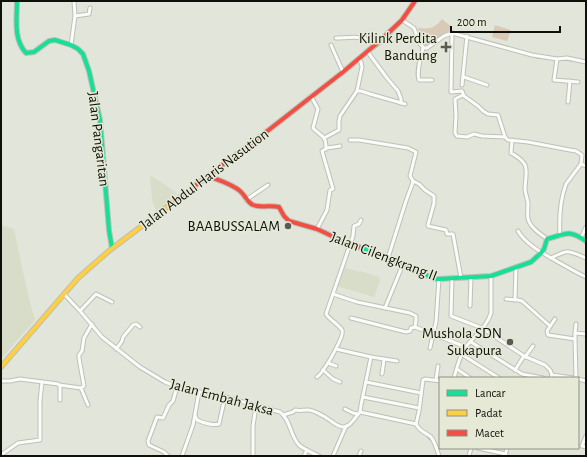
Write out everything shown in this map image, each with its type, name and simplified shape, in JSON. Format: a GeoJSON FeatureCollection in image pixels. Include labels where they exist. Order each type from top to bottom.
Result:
{"type":"FeatureCollection","features":[{"type":"Feature","properties":{"kind":"main road"},"geometry":{"type":"LineString","coordinates":[[17,1],[17,35],[20,45],[26,53],[34,52],[49,41],[72,41]]}},
{"type":"Feature","properties":{"kind":"main road","name":"Jalan Abdul Haris Nasution"},"geometry":{"type":"LineString","coordinates":[[1,367],[64,294],[93,264],[343,72],[402,20],[415,1]]}},
{"type":"Feature","properties":{"kind":"main road","name":"Jalan Pangaritan"},"geometry":{"type":"LineString","coordinates":[[72,41],[83,54],[89,71],[100,120],[109,230],[112,248]]}},
{"type":"Feature","properties":{"kind":"main road","name":"Jalan Cilengkrang II"},"geometry":{"type":"LineString","coordinates":[[208,176],[241,191],[246,200],[253,204],[279,207],[288,221],[317,229],[349,244],[403,264],[432,278],[439,279],[491,276],[531,262],[541,253]]}},
{"type":"Feature","properties":{"kind":"main road"},"geometry":{"type":"LineString","coordinates":[[541,253],[547,239],[567,233],[571,233],[586,240]]}},
{"type":"Feature","properties":{"kind":"street"},"geometry":{"type":"LineString","coordinates":[[72,41],[74,1]]}},
{"type":"Feature","properties":{"kind":"street"},"geometry":{"type":"LineString","coordinates":[[74,16],[89,14],[90,8]]}},
{"type":"Feature","properties":{"kind":"street"},"geometry":{"type":"LineString","coordinates":[[402,20],[414,28],[423,48],[418,79],[432,80]]}},
{"type":"Feature","properties":{"kind":"street"},"geometry":{"type":"LineString","coordinates":[[423,48],[427,48],[452,32],[532,55],[557,59],[567,58],[586,62]]}},
{"type":"Feature","properties":{"kind":"street"},"geometry":{"type":"LineString","coordinates":[[452,32],[451,91],[462,91],[463,95],[488,114],[498,115],[505,137]]}},
{"type":"Feature","properties":{"kind":"street"},"geometry":{"type":"LineString","coordinates":[[462,85],[467,36]]}},
{"type":"Feature","properties":{"kind":"street"},"geometry":{"type":"LineString","coordinates":[[336,38],[365,38],[370,40],[374,45]]}},
{"type":"Feature","properties":{"kind":"street"},"geometry":{"type":"LineString","coordinates":[[331,45],[343,72]]}},
{"type":"Feature","properties":{"kind":"street"},"geometry":{"type":"LineString","coordinates":[[357,91],[403,104],[398,91],[368,51]]}},
{"type":"Feature","properties":{"kind":"street"},"geometry":{"type":"LineString","coordinates":[[324,138],[339,130],[339,118],[357,91],[362,67],[361,62],[358,59]]}},
{"type":"Feature","properties":{"kind":"street"},"geometry":{"type":"LineString","coordinates":[[557,59],[554,80],[578,82]]}},
{"type":"Feature","properties":{"kind":"street"},"geometry":{"type":"LineString","coordinates":[[464,77],[487,84]]}},
{"type":"Feature","properties":{"kind":"street"},"geometry":{"type":"LineString","coordinates":[[568,102],[570,81]]}},
{"type":"Feature","properties":{"kind":"street"},"geometry":{"type":"LineString","coordinates":[[463,95],[455,99],[455,135],[458,137],[474,134],[482,136],[505,137],[506,139],[576,151],[582,155],[581,164],[565,188],[559,224],[560,236]]}},
{"type":"Feature","properties":{"kind":"street"},"geometry":{"type":"LineString","coordinates":[[311,96],[318,109],[313,128],[324,138],[326,148]]}},
{"type":"Feature","properties":{"kind":"street"},"geometry":{"type":"LineString","coordinates":[[350,140],[365,140],[408,148],[415,151],[416,154],[410,176],[413,181],[434,195],[428,225],[446,230],[447,234],[453,234],[461,278]]}},
{"type":"Feature","properties":{"kind":"street"},"geometry":{"type":"LineString","coordinates":[[512,140],[511,153],[518,156],[526,167],[527,171],[525,189],[528,201],[528,221],[538,233],[547,239]]}},
{"type":"Feature","properties":{"kind":"street"},"geometry":{"type":"LineString","coordinates":[[317,229],[326,210],[330,190],[333,188],[322,151],[326,148],[340,146]]}},
{"type":"Feature","properties":{"kind":"street"},"geometry":{"type":"LineString","coordinates":[[581,164],[586,166]]}},
{"type":"Feature","properties":{"kind":"street"},"geometry":{"type":"LineString","coordinates":[[388,258],[413,181]]}},
{"type":"Feature","properties":{"kind":"street"},"geometry":{"type":"LineString","coordinates":[[246,200],[268,185]]}},
{"type":"Feature","properties":{"kind":"street"},"geometry":{"type":"LineString","coordinates":[[317,377],[328,363],[343,332],[326,314],[353,236],[354,226],[359,224],[361,220]]}},
{"type":"Feature","properties":{"kind":"street"},"geometry":{"type":"LineString","coordinates":[[582,238],[586,227]]}},
{"type":"Feature","properties":{"kind":"street"},"geometry":{"type":"LineString","coordinates":[[518,231],[521,236],[541,253],[577,273],[586,276]]}},
{"type":"Feature","properties":{"kind":"street"},"geometry":{"type":"LineString","coordinates":[[551,258],[563,252],[569,251],[586,258]]}},
{"type":"Feature","properties":{"kind":"street"},"geometry":{"type":"LineString","coordinates":[[385,308],[403,264]]}},
{"type":"Feature","properties":{"kind":"street"},"geometry":{"type":"LineString","coordinates":[[515,300],[516,267]]}},
{"type":"Feature","properties":{"kind":"street"},"geometry":{"type":"LineString","coordinates":[[454,377],[456,369],[466,347],[490,318],[491,276]]}},
{"type":"Feature","properties":{"kind":"street"},"geometry":{"type":"LineString","coordinates":[[470,306],[471,277]]}},
{"type":"Feature","properties":{"kind":"street"},"geometry":{"type":"LineString","coordinates":[[452,278],[451,316],[482,328],[524,356],[546,365],[550,370],[551,376],[563,377]]}},
{"type":"Feature","properties":{"kind":"street"},"geometry":{"type":"LineString","coordinates":[[430,348],[436,322],[439,279]]}},
{"type":"Feature","properties":{"kind":"street","name":"Jalan Embah Jaksa"},"geometry":{"type":"LineString","coordinates":[[64,294],[80,310],[102,338],[149,373],[177,387],[225,397],[280,412],[287,421],[298,444],[319,456]]}},
{"type":"Feature","properties":{"kind":"street"},"geometry":{"type":"LineString","coordinates":[[80,310],[96,294],[112,302]]}},
{"type":"Feature","properties":{"kind":"street"},"geometry":{"type":"LineString","coordinates":[[333,294],[358,302],[415,316],[415,327]]}},
{"type":"Feature","properties":{"kind":"street"},"geometry":{"type":"LineString","coordinates":[[506,299],[518,300],[522,302],[550,326]]}},
{"type":"Feature","properties":{"kind":"street"},"geometry":{"type":"LineString","coordinates":[[351,318],[406,332],[415,327]]}},
{"type":"Feature","properties":{"kind":"street"},"geometry":{"type":"LineString","coordinates":[[555,319],[550,326],[548,335],[575,339]]}},
{"type":"Feature","properties":{"kind":"street"},"geometry":{"type":"LineString","coordinates":[[81,388],[84,386],[79,356],[82,351],[84,338],[92,324]]}},
{"type":"Feature","properties":{"kind":"street"},"geometry":{"type":"LineString","coordinates":[[116,349],[123,337],[133,325],[136,324],[140,327]]}},
{"type":"Feature","properties":{"kind":"street"},"geometry":{"type":"LineString","coordinates":[[575,377],[576,324]]}},
{"type":"Feature","properties":{"kind":"street"},"geometry":{"type":"LineString","coordinates":[[415,327],[466,347]]}},
{"type":"Feature","properties":{"kind":"street"},"geometry":{"type":"LineString","coordinates":[[575,333],[586,334]]}},
{"type":"Feature","properties":{"kind":"street"},"geometry":{"type":"LineString","coordinates":[[471,342],[522,374],[537,377]]}},
{"type":"Feature","properties":{"kind":"street"},"geometry":{"type":"LineString","coordinates":[[515,370],[533,346]]}},
{"type":"Feature","properties":{"kind":"street"},"geometry":{"type":"LineString","coordinates":[[336,349],[384,360],[397,361]]}},
{"type":"Feature","properties":{"kind":"street"},"geometry":{"type":"LineString","coordinates":[[462,354],[497,377]]}},
{"type":"Feature","properties":{"kind":"street"},"geometry":{"type":"LineString","coordinates":[[283,415],[295,410],[309,410],[341,427],[352,423],[359,413],[371,357]]}},
{"type":"Feature","properties":{"kind":"street"},"geometry":{"type":"LineString","coordinates":[[382,374],[384,360]]}},
{"type":"Feature","properties":{"kind":"street"},"geometry":{"type":"LineString","coordinates":[[328,363],[336,366]]}},
{"type":"Feature","properties":{"kind":"street"},"geometry":{"type":"LineString","coordinates":[[438,366],[438,380],[424,380],[416,424],[420,430],[432,439],[437,449],[438,456]]}},
{"type":"Feature","properties":{"kind":"street"},"geometry":{"type":"LineString","coordinates":[[456,369],[468,377]]}},
{"type":"Feature","properties":{"kind":"street"},"geometry":{"type":"LineString","coordinates":[[323,370],[333,379],[340,382]]}},
{"type":"Feature","properties":{"kind":"street"},"geometry":{"type":"LineString","coordinates":[[1,381],[22,379],[57,383],[59,385],[81,388]]}},
{"type":"Feature","properties":{"kind":"street"},"geometry":{"type":"LineString","coordinates":[[1,455],[18,443],[40,440],[40,401],[42,382]]}},
{"type":"Feature","properties":{"kind":"street"},"geometry":{"type":"LineString","coordinates":[[366,382],[421,393]]}},
{"type":"Feature","properties":{"kind":"street"},"geometry":{"type":"LineString","coordinates":[[59,385],[60,400]]}},
{"type":"Feature","properties":{"kind":"street"},"geometry":{"type":"LineString","coordinates":[[168,456],[164,452],[149,445],[148,441],[157,417],[163,418],[169,405],[173,401],[177,387]]}},
{"type":"Feature","properties":{"kind":"street"},"geometry":{"type":"LineString","coordinates":[[81,388],[88,404]]}},
{"type":"Feature","properties":{"kind":"street"},"geometry":{"type":"LineString","coordinates":[[182,456],[193,425],[199,392]]}},
{"type":"Feature","properties":{"kind":"street"},"geometry":{"type":"LineString","coordinates":[[195,415],[198,420],[204,423],[216,425],[220,423],[225,397]]}},
{"type":"Feature","properties":{"kind":"street"},"geometry":{"type":"LineString","coordinates":[[363,397],[419,408]]}},
{"type":"Feature","properties":{"kind":"street"},"geometry":{"type":"LineString","coordinates":[[253,456],[253,426],[256,406]]}},
{"type":"Feature","properties":{"kind":"street"},"geometry":{"type":"LineString","coordinates":[[345,409],[354,413],[416,424]]}},
{"type":"Feature","properties":{"kind":"street"},"geometry":{"type":"LineString","coordinates":[[333,456],[346,426]]}},
{"type":"Feature","properties":{"kind":"street"},"geometry":{"type":"LineString","coordinates":[[584,446],[586,436]]}},
{"type":"Feature","properties":{"kind":"street"},"geometry":{"type":"LineString","coordinates":[[484,449],[505,455]]}},
{"type":"Feature","properties":{"kind":"street"},"geometry":{"type":"LineString","coordinates":[[304,456],[307,450]]}},
{"type":"Feature","properties":{"kind":"street"},"geometry":{"type":"LineString","coordinates":[[359,456],[361,451]]}},
{"type":"Feature","properties":{"kind":"shaded area"},"geometry":{"type":"Polygon","coordinates":[[[442,19],[452,27],[449,31],[427,46],[422,43],[418,28],[432,28],[442,19]]]}},
{"type":"Feature","properties":{"kind":"shaded area"},"geometry":{"type":"Polygon","coordinates":[[[495,25],[511,30],[507,41],[492,37],[495,25]]]}},
{"type":"Feature","properties":{"kind":"shaded area"},"geometry":{"type":"Polygon","coordinates":[[[150,175],[177,193],[156,212],[152,200],[150,175]]]}},
{"type":"Feature","properties":{"kind":"shaded area"},"geometry":{"type":"Polygon","coordinates":[[[1,225],[14,229],[35,320],[1,359],[1,225]]]}},
{"type":"Feature","properties":{"kind":"shaded area"},"geometry":{"type":"Polygon","coordinates":[[[343,267],[379,277],[380,280],[374,297],[336,286],[343,267]]]}},
{"type":"Feature","properties":{"kind":"waterway"},"geometry":{"type":"LineString","coordinates":[[372,51],[385,41],[401,24]]}},
{"type":"Feature","properties":{"kind":"waterway"},"geometry":{"type":"LineString","coordinates":[[512,51],[537,58],[556,60]]}},
{"type":"Feature","properties":{"kind":"waterway"},"geometry":{"type":"LineString","coordinates":[[562,60],[573,61]]}},
{"type":"Feature","properties":{"kind":"waterway"},"geometry":{"type":"LineString","coordinates":[[225,185],[235,190]]}},
{"type":"Feature","properties":{"kind":"waterway"},"geometry":{"type":"LineString","coordinates":[[327,236],[348,246]]}},
{"type":"Feature","properties":{"kind":"waterway"},"geometry":{"type":"LineString","coordinates":[[351,247],[367,253]]}},
{"type":"Feature","properties":{"kind":"waterway"},"geometry":{"type":"LineString","coordinates":[[180,386],[186,388]]}},
{"type":"Feature","properties":{"kind":"waterway"},"geometry":{"type":"LineString","coordinates":[[236,399],[251,402]]}},
{"type":"Feature","properties":{"kind":"waterway"},"geometry":{"type":"LineString","coordinates":[[426,436],[432,442]]}},
{"type":"Feature","properties":{"kind":"waterway"},"geometry":{"type":"LineString","coordinates":[[436,451],[437,456]]}},
{"type":"Feature","properties":{"kind":"traffic: fast"},"geometry":{"type":"LineString","coordinates":[[17,1],[17,35],[19,42],[26,53],[34,52],[49,41],[55,40],[71,45],[83,54],[89,71],[100,120],[109,230],[112,248]]}},
{"type":"Feature","properties":{"kind":"traffic: fast"},"geometry":{"type":"LineString","coordinates":[[359,247],[435,279],[439,279],[491,276],[531,262],[544,249],[547,239],[563,234],[575,235],[586,241]]}},
{"type":"Feature","properties":{"kind":"traffic: slow"},"geometry":{"type":"LineString","coordinates":[[1,367],[78,278],[110,250],[175,201]]}},
{"type":"Feature","properties":{"kind":"traffic: jam"},"geometry":{"type":"LineString","coordinates":[[175,201],[343,72],[402,20],[415,1]]}},
{"type":"Feature","properties":{"kind":"traffic: jam"},"geometry":{"type":"LineString","coordinates":[[208,176],[233,186],[253,205],[279,207],[289,221],[317,229],[359,247]]}},
{"type":"Feature","properties":{"kind":"place","name":"Kilink Perdita Bandung"},"geometry":{"type":"Point","coordinates":[446,47]}},
{"type":"Feature","properties":{"kind":"place","name":"BAABUSSALAM"},"geometry":{"type":"Point","coordinates":[288,226]}},
{"type":"Feature","properties":{"kind":"place","name":"Mushola SDN Sukapura"},"geometry":{"type":"Point","coordinates":[510,342]}}]}
